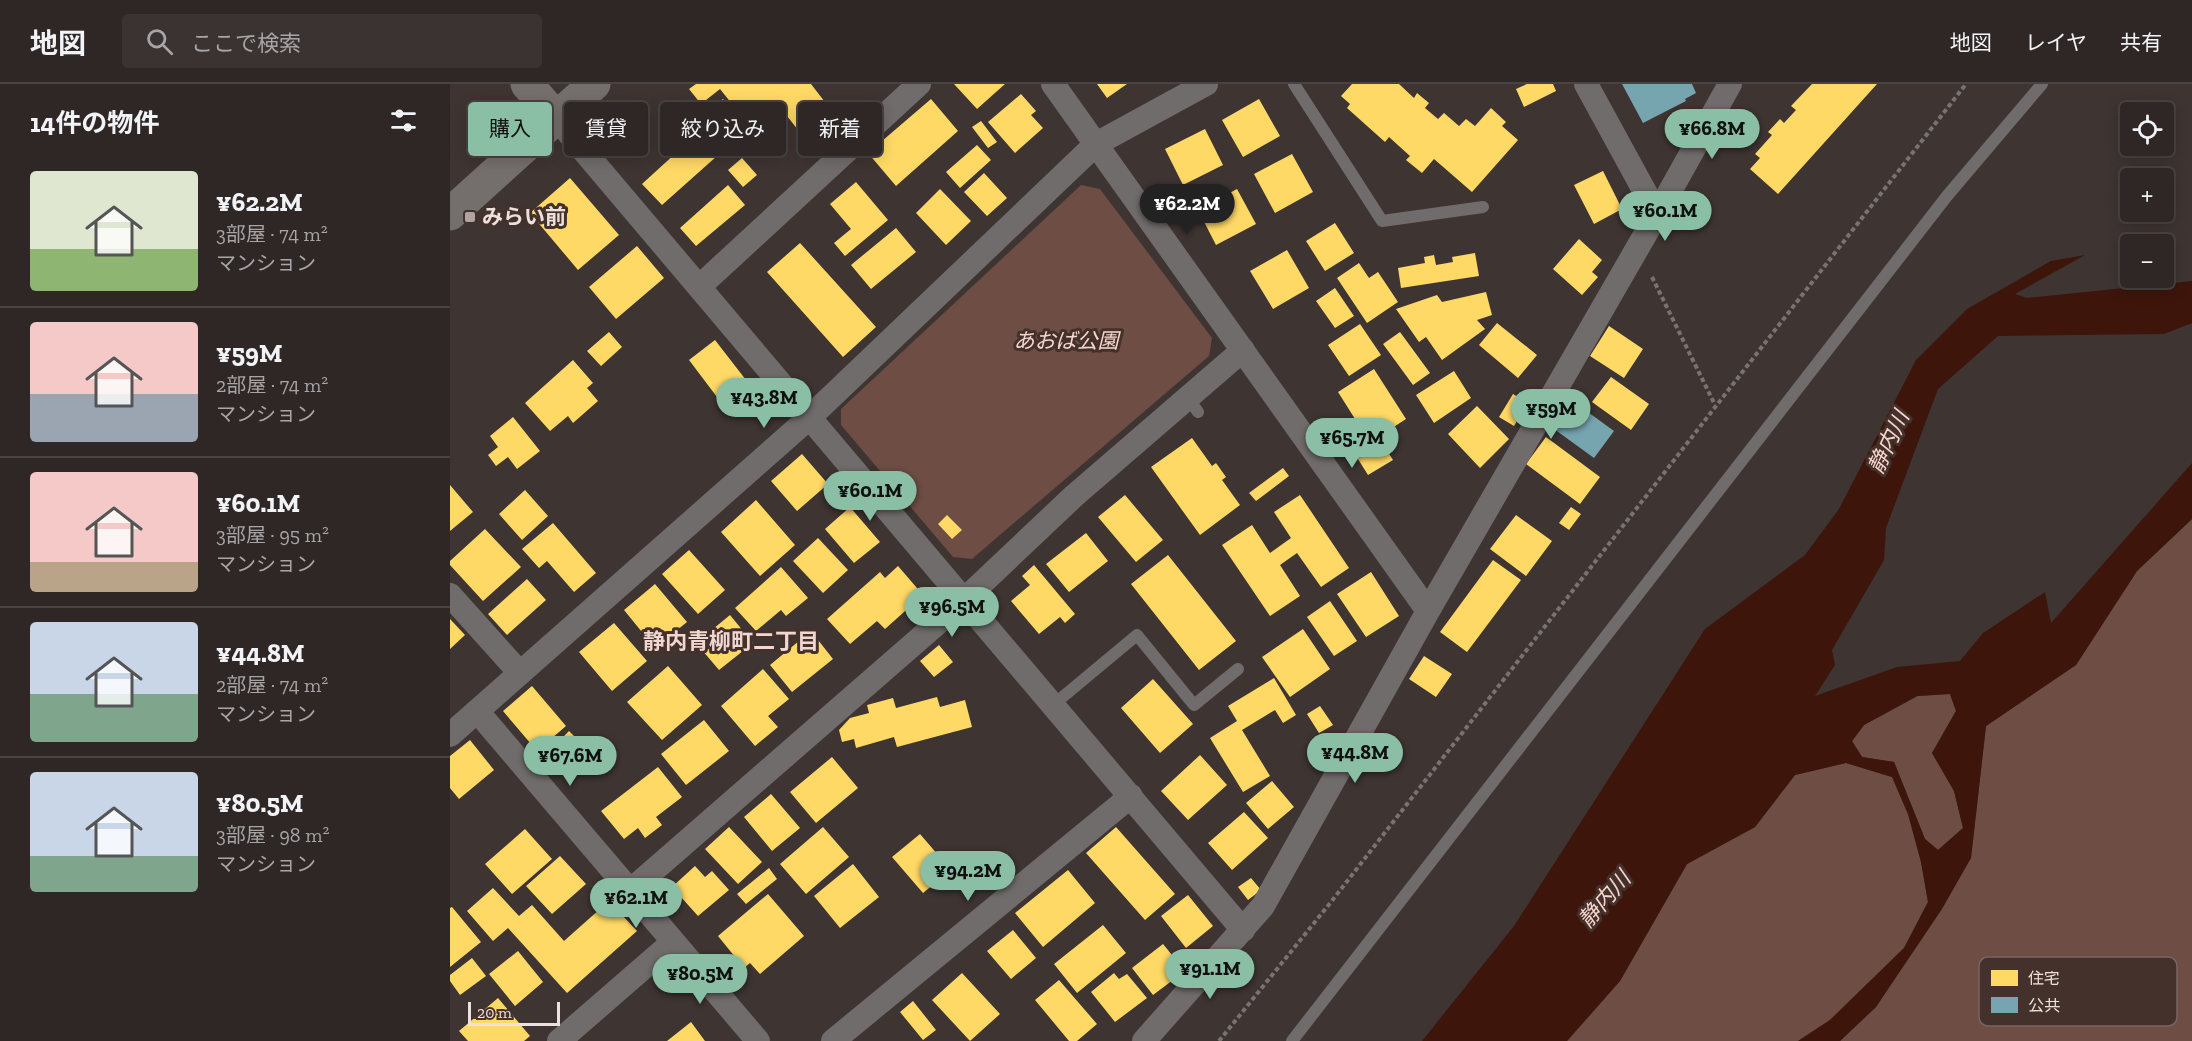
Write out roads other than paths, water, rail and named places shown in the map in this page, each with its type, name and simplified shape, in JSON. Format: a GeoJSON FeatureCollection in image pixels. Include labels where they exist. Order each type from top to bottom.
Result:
{"type":"FeatureCollection","features":[{"type":"Feature","properties":{"kind":"street"},"geometry":{"type":"LineString","coordinates":[[527,84],[1243,930]]}},
{"type":"Feature","properties":{"kind":"street"},"geometry":{"type":"LineString","coordinates":[[450,214],[594,84]]}},
{"type":"Feature","properties":{"kind":"street"},"geometry":{"type":"LineString","coordinates":[[699,287],[919,84]]}},
{"type":"Feature","properties":{"kind":"street"},"geometry":{"type":"LineString","coordinates":[[1053,84],[1428,611]]}},
{"type":"Feature","properties":{"kind":"street"},"geometry":{"type":"LineString","coordinates":[[450,735],[809,418],[1096,144],[1206,84]]}},
{"type":"Feature","properties":{"kind":"street"},"geometry":{"type":"LineString","coordinates":[[1586,84],[1657,214]]}},
{"type":"Feature","properties":{"kind":"street"},"geometry":{"type":"LineString","coordinates":[[1144,1041],[1263,906],[1428,611],[1730,84]]}},
{"type":"Feature","properties":{"kind":"street"},"geometry":{"type":"LineString","coordinates":[[631,890],[964,600],[1074,496],[1193,405],[1243,350]]}},
{"type":"Feature","properties":{"kind":"street"},"geometry":{"type":"LineString","coordinates":[[450,595],[520,673]]}},
{"type":"Feature","properties":{"kind":"street"},"geometry":{"type":"LineString","coordinates":[[477,711],[758,1041]]}},
{"type":"Feature","properties":{"kind":"street"},"geometry":{"type":"LineString","coordinates":[[833,1041],[1131,796]]}},
{"type":"Feature","properties":{"kind":"street"},"geometry":{"type":"LineString","coordinates":[[559,1041],[674,942]]}},
{"type":"Feature","properties":{"kind":"lane"},"geometry":{"type":"LineString","coordinates":[[1294,84],[1382,221],[1484,207]]}},
{"type":"Feature","properties":{"kind":"lane"},"geometry":{"type":"LineString","coordinates":[[1292,1041],[1947,196],[2042,84]]}},
{"type":"Feature","properties":{"kind":"lane"},"geometry":{"type":"LineString","coordinates":[[1053,705],[1137,636],[1194,705],[1238,669]]}},
{"type":"Feature","properties":{"kind":"water","name":"静内川"},"geometry":{"type":"Polygon","coordinates":[[[2085,255],[2015,294],[2027,298],[2124,288],[2174,288],[2174,283],[2192,281],[2192,323],[2164,334],[1998,336],[1938,389],[1886,528],[1884,560],[1832,650],[1835,665],[1815,696],[1897,667],[1960,661],[1983,633],[2045,592],[2051,623],[2192,463],[2192,519],[2137,571],[2076,665],[1986,726],[1971,858],[1942,909],[1876,1007],[1840,1041],[1798,1041],[1830,1020],[1904,948],[1928,902],[1921,862],[1908,814],[1892,777],[1846,763],[1795,775],[1755,827],[1687,864],[1620,981],[1567,1041],[1422,1041],[1514,926],[1705,629],[1805,555],[1839,509],[1916,360],[1967,309],[2051,261],[2085,255]],[[1950,694],[1917,696],[1864,725],[1852,741],[1862,757],[1894,762],[1925,839],[1938,850],[1963,828],[1954,791],[1932,753],[1956,711],[1950,694]]]}},
{"type":"Feature","properties":{"kind":"place","name":"みらい前"},"geometry":{"type":"Point","coordinates":[470,217]}},
{"type":"Feature","properties":{"kind":"district","name":"静内青柳町二丁目"},"geometry":{"type":"Point","coordinates":[731,641]}},
{"type":"Feature","properties":{"kind":"park label","name":"あおば公園"},"geometry":{"type":"Point","coordinates":[1066,341]}}]}
